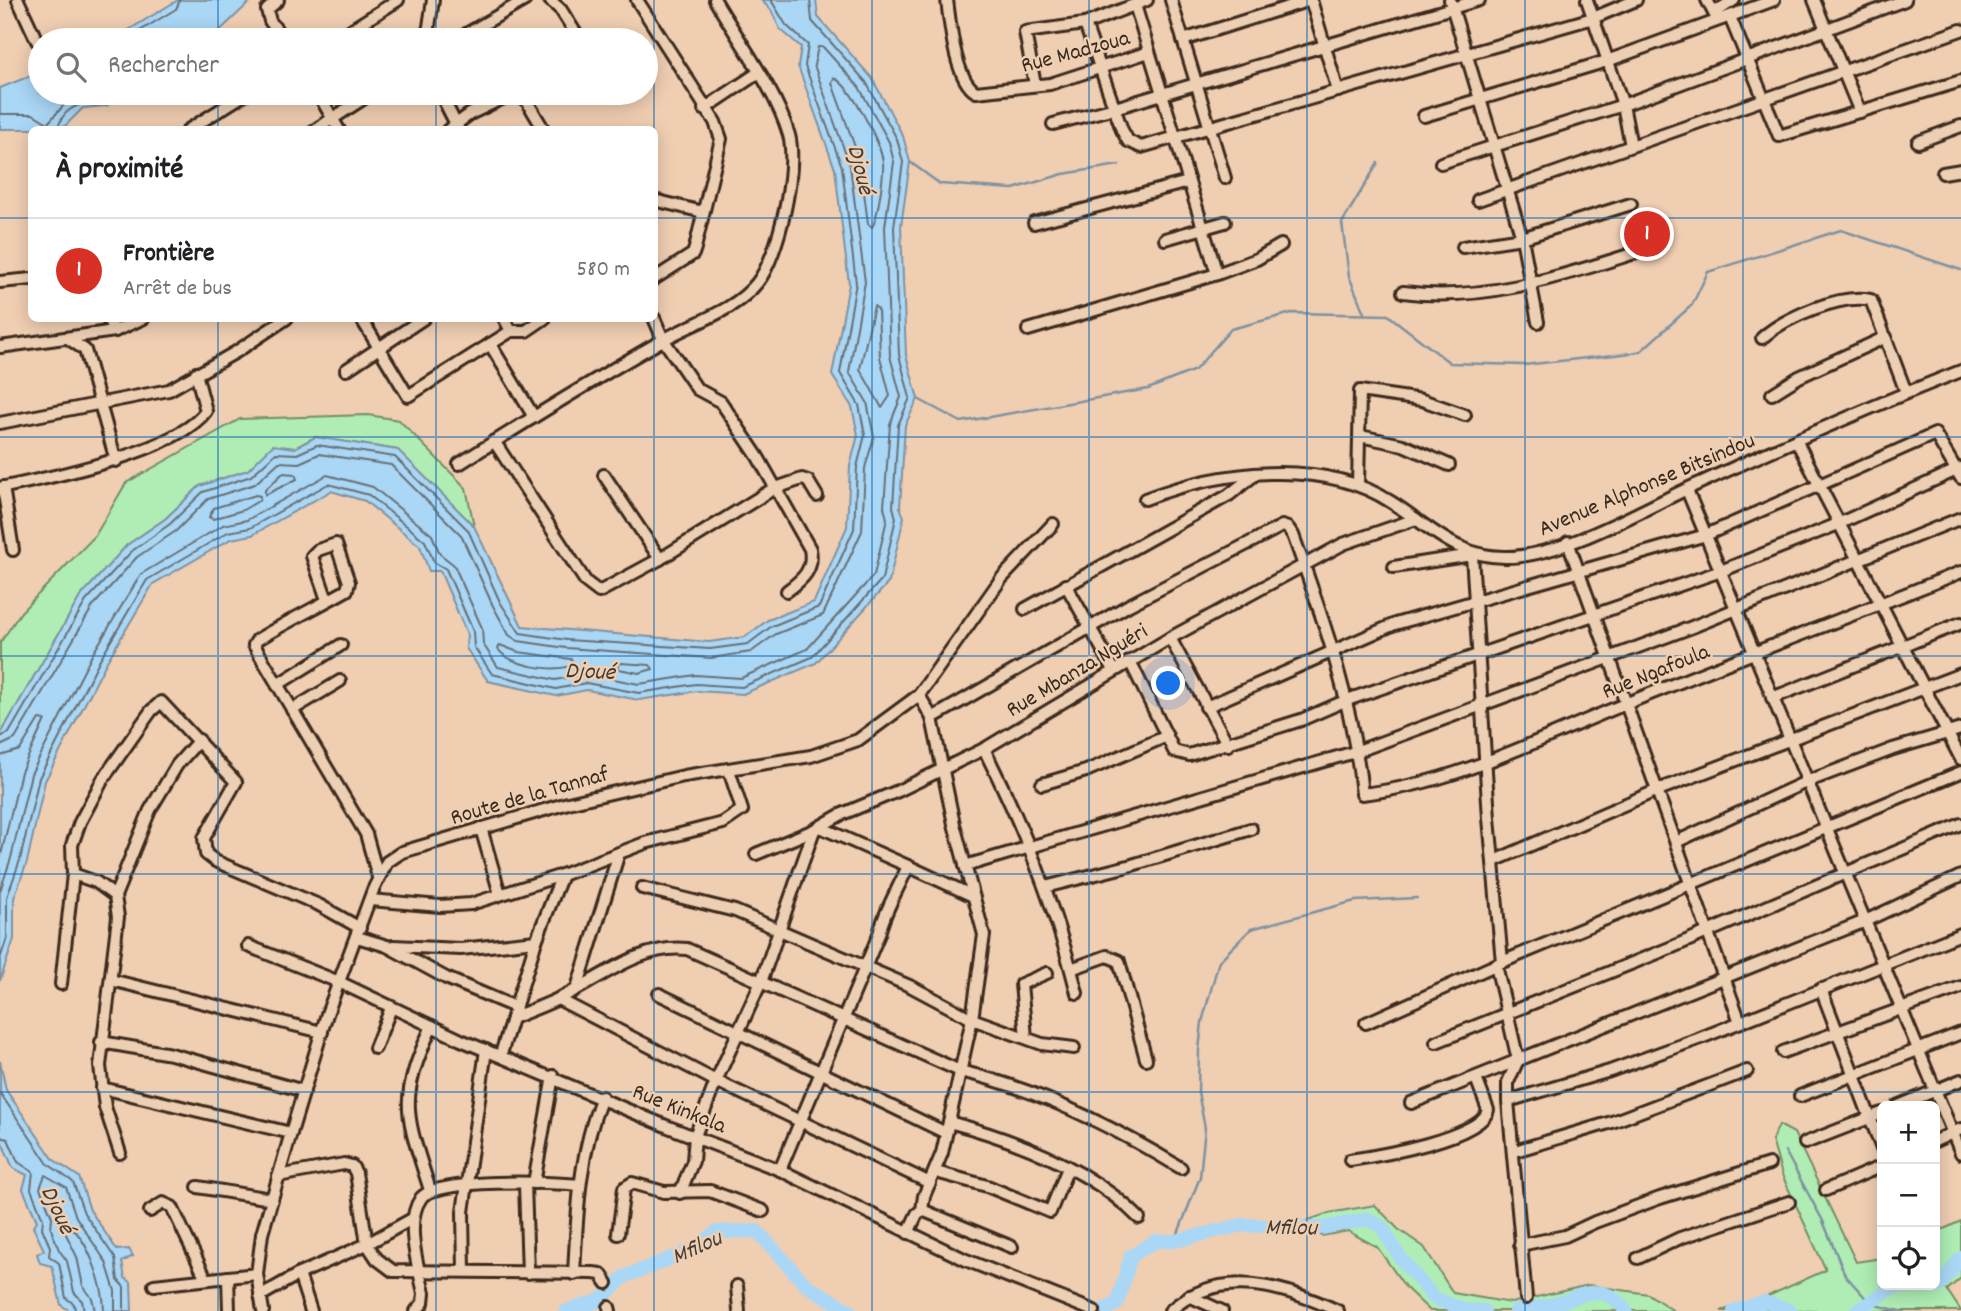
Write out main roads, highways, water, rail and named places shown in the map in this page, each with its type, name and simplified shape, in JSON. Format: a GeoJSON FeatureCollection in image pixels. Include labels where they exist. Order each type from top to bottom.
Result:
{"type":"FeatureCollection","features":[{"type":"Feature","properties":{"kind":"water"},"geometry":{"type":"Polygon","coordinates":[[[178,0],[252,0],[223,28],[132,28],[178,0]]]}},
{"type":"Feature","properties":{"kind":"water","name":"Djoué"},"geometry":{"type":"Polygon","coordinates":[[[761,0],[816,0],[818,17],[872,78],[903,136],[910,162],[901,226],[906,355],[918,399],[905,425],[900,507],[904,517],[889,582],[816,663],[743,694],[697,691],[639,700],[587,690],[556,696],[488,681],[466,648],[467,634],[440,571],[429,571],[420,546],[365,501],[331,491],[252,535],[231,539],[153,584],[106,663],[45,781],[27,862],[14,898],[14,939],[0,981],[0,735],[80,597],[127,545],[165,519],[200,486],[248,470],[273,445],[295,448],[315,437],[398,450],[474,526],[522,626],[709,642],[745,637],[768,620],[814,602],[847,527],[850,466],[858,435],[852,407],[832,375],[849,284],[835,169],[798,66],[801,47],[780,29],[771,10],[761,0]]]}},
{"type":"Feature","properties":{"kind":"water"},"geometry":{"type":"Polygon","coordinates":[[[28,77],[28,105],[108,105],[83,108],[65,126],[0,129],[0,88],[28,77]]]}},
{"type":"Feature","properties":{"kind":"water","name":"Djoué"},"geometry":{"type":"Polygon","coordinates":[[[0,1061],[6,1090],[54,1160],[79,1177],[90,1210],[117,1250],[129,1249],[133,1256],[122,1262],[125,1278],[131,1282],[132,1311],[70,1311],[61,1305],[52,1266],[40,1263],[37,1254],[44,1250],[33,1227],[37,1221],[23,1189],[27,1175],[13,1168],[0,1138],[0,1061]]]}},
{"type":"Feature","properties":{"kind":"waterway"},"geometry":{"type":"LineString","coordinates":[[910,162],[940,184],[1013,189],[1063,174],[1119,165]]}},
{"type":"Feature","properties":{"kind":"waterway"},"geometry":{"type":"LineString","coordinates":[[1364,313],[1349,276],[1342,223],[1378,163]]}},
{"type":"Feature","properties":{"kind":"waterway"},"geometry":{"type":"LineString","coordinates":[[918,399],[961,422],[1148,389],[1195,370],[1231,329],[1292,313],[1388,315],[1450,363],[1524,365],[1632,353],[1641,351],[1692,305],[1708,272],[1841,230],[1961,270]]}},
{"type":"Feature","properties":{"kind":"waterway"},"geometry":{"type":"LineString","coordinates":[[1175,1241],[1200,1177],[1205,1128],[1198,1092],[1199,1050],[1202,1022],[1219,961],[1251,929],[1355,901],[1417,898]]}},
{"type":"Feature","properties":{"kind":"waterway"},"geometry":{"type":"LineString","coordinates":[[1785,1151],[1823,1221],[1845,1275],[1871,1304],[1900,1311]]}},
{"type":"Feature","properties":{"kind":"waterway","name":"Mfilou"},"geometry":{"type":"LineString","coordinates":[[1101,1311],[1117,1304],[1131,1256],[1156,1241],[1175,1241],[1242,1225],[1323,1228],[1368,1219],[1382,1227],[1399,1256],[1434,1298],[1464,1310],[1484,1311]]}},
{"type":"Feature","properties":{"kind":"waterway","name":"Mfilou"},"geometry":{"type":"LineString","coordinates":[[567,1311],[599,1301],[624,1277],[692,1250],[717,1232],[757,1231],[806,1285],[850,1311]]}},
{"type":"Feature","properties":{"kind":"waterway","name":"Mfilou"},"geometry":{"type":"LineString","coordinates":[[1857,1311],[1893,1287],[1939,1286],[1961,1258]]}},
{"type":"Feature","properties":{"kind":"waterway","name":"Mfilou"},"geometry":{"type":"LineString","coordinates":[[1516,1311],[1555,1304],[1592,1292],[1609,1295],[1626,1311]]}},
{"type":"Feature","properties":{"kind":"waterway","name":"Mfilou"},"geometry":{"type":"LineString","coordinates":[[1734,1311],[1765,1302],[1791,1311]]}},
{"type":"Feature","properties":{"kind":"place","name":"Frontière"},"geometry":{"type":"Point","coordinates":[1647,234]}}]}
